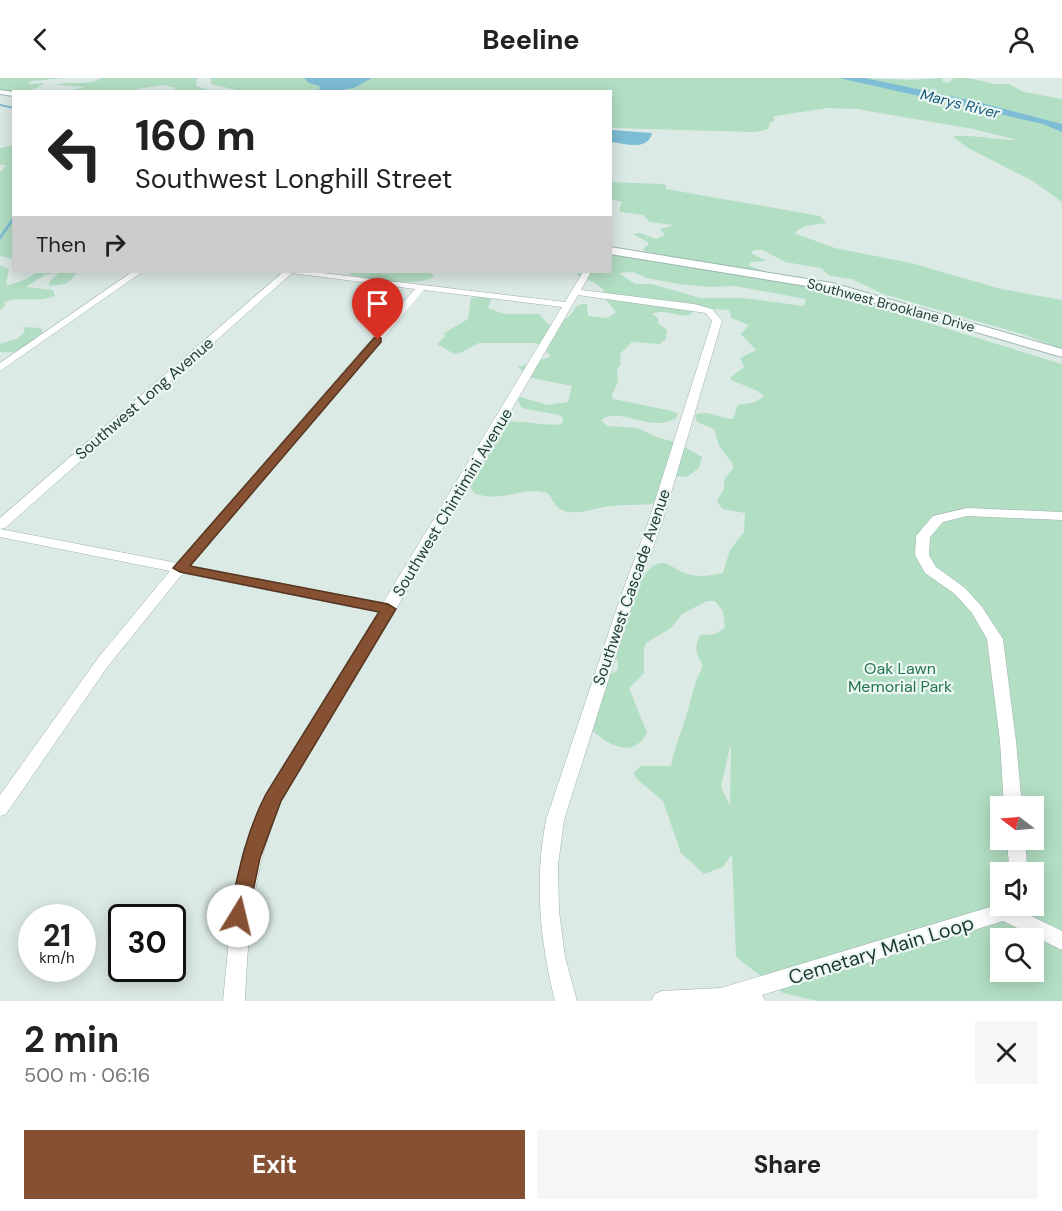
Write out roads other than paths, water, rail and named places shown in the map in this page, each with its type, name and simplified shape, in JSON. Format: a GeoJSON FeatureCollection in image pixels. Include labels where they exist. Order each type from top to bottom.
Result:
{"type":"FeatureCollection","features":[{"type":"Feature","properties":{"kind":"street","name":"Southwest Brooklane Drive"},"geometry":{"type":"LineString","coordinates":[[612,250],[832,287],[1062,353]]}},
{"type":"Feature","properties":{"kind":"street"},"geometry":{"type":"LineString","coordinates":[[0,368],[136,273]]}},
{"type":"Feature","properties":{"kind":"street","name":"Southwest Long Avenue"},"geometry":{"type":"LineString","coordinates":[[0,525],[287,273]]}},
{"type":"Feature","properties":{"kind":"street"},"geometry":{"type":"LineString","coordinates":[[304,273],[422,287],[570,299]]}},
{"type":"Feature","properties":{"kind":"street","name":"Southwest Chintimini Avenue"},"geometry":{"type":"LineString","coordinates":[[234,1001],[238,916],[243,886],[262,822],[299,754],[388,609],[586,273]]}},
{"type":"Feature","properties":{"kind":"street"},"geometry":{"type":"LineString","coordinates":[[0,809],[103,662],[180,568],[422,287]]}},
{"type":"Feature","properties":{"kind":"street","name":"Southwest Cascade Avenue"},"geometry":{"type":"LineString","coordinates":[[566,1001],[559,978],[551,918],[550,843],[555,820],[628,596],[655,523],[717,321],[709,312],[694,307],[570,299]]}},
{"type":"Feature","properties":{"kind":"street"},"geometry":{"type":"LineString","coordinates":[[1012,796],[1008,741],[995,639],[977,610],[960,591],[930,570],[922,555],[923,536],[938,519],[967,512],[1062,516]]}},
{"type":"Feature","properties":{"kind":"street"},"geometry":{"type":"LineString","coordinates":[[0,533],[388,609]]}},
{"type":"Feature","properties":{"kind":"street","name":"Cemetary Main Loop"},"geometry":{"type":"LineString","coordinates":[[723,997],[990,914]]}},
{"type":"Feature","properties":{"kind":"street","name":"Cemetary Main Loop"},"geometry":{"type":"LineString","coordinates":[[1017,916],[1062,941]]}},
{"type":"Feature","properties":{"kind":"street"},"geometry":{"type":"LineString","coordinates":[[662,1001],[723,997],[754,1001]]}},
{"type":"Feature","properties":{"kind":"water"},"geometry":{"type":"Polygon","coordinates":[[[304,78],[372,78],[354,88],[343,90],[316,90],[320,89],[319,86],[309,83],[304,78]]]}},
{"type":"Feature","properties":{"kind":"water","name":"Marys River"},"geometry":{"type":"Polygon","coordinates":[[[839,78],[865,78],[978,102],[1062,124],[1062,132],[1043,124],[839,78]]]}},
{"type":"Feature","properties":{"kind":"water"},"geometry":{"type":"Polygon","coordinates":[[[612,130],[652,133],[646,142],[630,145],[612,142],[612,130]]]}},
{"type":"Feature","properties":{"kind":"waterway"},"geometry":{"type":"LineString","coordinates":[[0,105],[12,108]]}},
{"type":"Feature","properties":{"kind":"waterway"},"geometry":{"type":"LineString","coordinates":[[0,238],[12,221]]}},
{"type":"Feature","properties":{"kind":"park label","name":"Oak Lawn Memorial Park"},"geometry":{"type":"Point","coordinates":[900,677]}}]}
